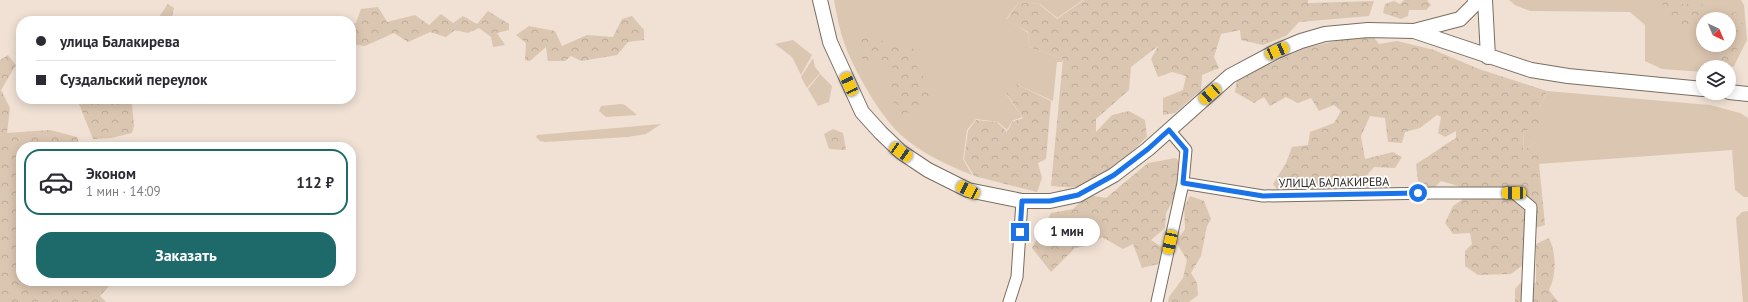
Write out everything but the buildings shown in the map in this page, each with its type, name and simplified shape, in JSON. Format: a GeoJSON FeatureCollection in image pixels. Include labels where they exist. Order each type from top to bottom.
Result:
{"type":"FeatureCollection","features":[{"type":"Feature","properties":{"kind":"street"},"geometry":{"type":"LineString","coordinates":[[820,0],[830,42],[836,56],[862,112],[881,133],[901,152],[928,170],[968,190],[1022,201],[1050,201],[1078,195],[1114,175],[1148,149],[1230,76],[1277,51],[1301,41],[1325,34],[1368,30],[1414,32],[1531,70],[1568,76],[1696,88]]}},
{"type":"Feature","properties":{"kind":"street"},"geometry":{"type":"LineString","coordinates":[[1414,32],[1460,19],[1475,4],[1475,0]]}},
{"type":"Feature","properties":{"kind":"street"},"geometry":{"type":"LineString","coordinates":[[1485,0],[1488,57]]}},
{"type":"Feature","properties":{"kind":"street"},"geometry":{"type":"LineString","coordinates":[[1736,93],[1748,94]]}},
{"type":"Feature","properties":{"kind":"street"},"geometry":{"type":"LineString","coordinates":[[1157,302],[1183,183],[1186,150],[1169,130]]}},
{"type":"Feature","properties":{"kind":"street","name":"УЛИЦА БАЛАКИРЕВА"},"geometry":{"type":"LineString","coordinates":[[1183,183],[1263,196],[1434,192],[1514,193],[1531,207],[1527,302]]}},
{"type":"Feature","properties":{"kind":"street"},"geometry":{"type":"LineString","coordinates":[[1008,302],[1017,277],[1022,201]]}},
{"type":"Feature","properties":{"kind":"green space"},"geometry":{"type":"Polygon","coordinates":[[[834,0],[1083,0],[1057,18],[1040,4],[1019,2],[1006,19],[1028,33],[1029,47],[1063,59],[1062,62],[1057,62],[1053,101],[1016,84],[1006,94],[1022,117],[1012,121],[1007,130],[998,122],[976,119],[967,130],[963,159],[972,175],[944,163],[926,153],[901,135],[892,126],[874,101],[857,72],[841,33],[834,0]]]}},
{"type":"Feature","properties":{"kind":"green space"},"geometry":{"type":"Polygon","coordinates":[[[1084,0],[1308,0],[1308,3],[1374,1],[1369,16],[1299,22],[1286,36],[1263,45],[1241,40],[1240,30],[1221,34],[1214,57],[1219,68],[1202,75],[1201,90],[1175,113],[1163,115],[1163,98],[1183,90],[1186,76],[1172,72],[1158,77],[1151,59],[1158,46],[1131,67],[1129,90],[1096,119],[1096,132],[1112,115],[1129,111],[1145,120],[1147,137],[1123,160],[1104,175],[1093,181],[1073,187],[1051,186],[1063,59],[1029,47],[1028,32],[1006,20],[1019,2],[1039,4],[1057,19],[1084,0]]]}},
{"type":"Feature","properties":{"kind":"green space"},"geometry":{"type":"Polygon","coordinates":[[[1404,0],[1427,0],[1431,5],[1426,10],[1409,10],[1408,16],[1401,19],[1383,13],[1385,4],[1394,1],[1400,4],[1404,0]]]}},
{"type":"Feature","properties":{"kind":"green space"},"geometry":{"type":"Polygon","coordinates":[[[1509,0],[1741,0],[1744,5],[1747,40],[1736,62],[1736,60],[1696,60],[1696,71],[1662,69],[1645,61],[1645,25],[1630,12],[1530,11],[1515,5],[1509,0]]]}},
{"type":"Feature","properties":{"kind":"green space"},"geometry":{"type":"Polygon","coordinates":[[[1669,0],[1676,0],[1681,4],[1702,4],[1706,12],[1696,12],[1696,22],[1686,26],[1672,23],[1670,14],[1664,12],[1662,3],[1669,0]]]}},
{"type":"Feature","properties":{"kind":"green space"},"geometry":{"type":"Polygon","coordinates":[[[168,4],[174,8],[172,16],[160,16],[168,4]]]}},
{"type":"Feature","properties":{"kind":"green space"},"geometry":{"type":"Polygon","coordinates":[[[378,7],[387,22],[415,15],[429,25],[441,14],[453,23],[463,16],[477,24],[488,11],[509,24],[509,30],[497,33],[505,45],[493,47],[491,37],[479,28],[468,33],[455,30],[446,37],[430,32],[408,42],[394,33],[365,46],[356,45],[356,23],[361,9],[378,7]]]}},
{"type":"Feature","properties":{"kind":"green space"},"geometry":{"type":"Polygon","coordinates":[[[1736,12],[1743,24],[1736,34],[1736,12]]]}},
{"type":"Feature","properties":{"kind":"green space"},"geometry":{"type":"Polygon","coordinates":[[[632,16],[644,30],[644,40],[628,42],[617,55],[581,61],[571,56],[565,61],[548,61],[546,47],[530,61],[525,60],[526,43],[516,35],[529,26],[555,31],[562,46],[587,35],[613,37],[622,19],[632,16]]]}},
{"type":"Feature","properties":{"kind":"green space"},"geometry":{"type":"Polygon","coordinates":[[[873,35],[887,44],[912,43],[917,67],[935,95],[919,110],[901,114],[886,91],[897,69],[860,58],[856,39],[873,35]]]}},
{"type":"Feature","properties":{"kind":"green space"},"geometry":{"type":"Polygon","coordinates":[[[1372,35],[1379,44],[1397,41],[1434,50],[1479,69],[1547,91],[1539,110],[1543,123],[1536,130],[1524,130],[1523,150],[1537,142],[1545,225],[1525,231],[1523,265],[1511,274],[1478,275],[1465,266],[1465,251],[1472,244],[1470,233],[1453,234],[1445,223],[1453,206],[1466,197],[1465,188],[1441,181],[1433,189],[1418,181],[1416,164],[1456,138],[1456,131],[1445,137],[1438,133],[1441,117],[1437,115],[1420,128],[1405,132],[1402,143],[1388,142],[1385,118],[1370,116],[1361,136],[1365,159],[1393,152],[1402,157],[1395,168],[1374,167],[1361,182],[1340,187],[1323,182],[1305,195],[1280,193],[1273,184],[1286,163],[1292,147],[1308,145],[1310,132],[1334,123],[1341,111],[1334,105],[1319,111],[1311,98],[1298,103],[1286,97],[1270,106],[1264,97],[1254,103],[1235,92],[1237,79],[1253,67],[1266,66],[1305,48],[1353,37],[1372,35]]]}},
{"type":"Feature","properties":{"kind":"green space"},"geometry":{"type":"Polygon","coordinates":[[[793,40],[812,55],[801,75],[792,57],[775,44],[793,40]]]}},
{"type":"Feature","properties":{"kind":"green space"},"geometry":{"type":"Polygon","coordinates":[[[1736,48],[1738,50],[1733,60],[1712,60],[1717,57],[1719,52],[1736,52],[1736,48]]]}},
{"type":"Feature","properties":{"kind":"green space"},"geometry":{"type":"Polygon","coordinates":[[[8,55],[16,65],[1,90],[10,108],[7,133],[50,130],[77,137],[79,142],[16,142],[16,286],[109,286],[100,296],[106,302],[0,302],[0,60],[8,55]]]}},
{"type":"Feature","properties":{"kind":"green space"},"geometry":{"type":"Polygon","coordinates":[[[813,58],[815,67],[820,73],[807,88],[801,77],[813,58]]]}},
{"type":"Feature","properties":{"kind":"green space"},"geometry":{"type":"Polygon","coordinates":[[[820,74],[832,86],[829,102],[818,106],[808,89],[820,74]]]}},
{"type":"Feature","properties":{"kind":"green space"},"geometry":{"type":"Polygon","coordinates":[[[1016,84],[1051,101],[1046,159],[1038,163],[1042,178],[1037,192],[974,176],[964,159],[968,131],[976,120],[997,122],[1007,132],[1012,122],[1023,118],[1006,93],[1016,84]]]}},
{"type":"Feature","properties":{"kind":"green space"},"geometry":{"type":"Polygon","coordinates":[[[1547,91],[1710,105],[1740,113],[1748,118],[1748,197],[1744,197],[1735,190],[1732,150],[1538,164],[1537,142],[1523,150],[1524,130],[1539,110],[1547,91]]]}},
{"type":"Feature","properties":{"kind":"green space"},"geometry":{"type":"Polygon","coordinates":[[[79,104],[132,105],[134,126],[132,133],[111,138],[93,139],[79,104]]]}},
{"type":"Feature","properties":{"kind":"green space"},"geometry":{"type":"Polygon","coordinates":[[[625,105],[637,115],[606,117],[599,111],[601,106],[625,105]]]}},
{"type":"Feature","properties":{"kind":"green space"},"geometry":{"type":"Polygon","coordinates":[[[661,124],[646,134],[628,137],[545,142],[540,141],[536,137],[537,135],[661,124]]]}},
{"type":"Feature","properties":{"kind":"green space"},"geometry":{"type":"Polygon","coordinates":[[[833,129],[843,133],[846,150],[829,149],[824,134],[833,129]]]}},
{"type":"Feature","properties":{"kind":"green space"},"geometry":{"type":"Polygon","coordinates":[[[1176,158],[1188,174],[1166,213],[1165,228],[1151,240],[1166,250],[1162,263],[1142,268],[1133,244],[1123,249],[1102,237],[1092,245],[1075,248],[1051,272],[1032,248],[1051,213],[1073,209],[1088,195],[1106,198],[1148,163],[1176,158]]]}},
{"type":"Feature","properties":{"kind":"green space"},"geometry":{"type":"Polygon","coordinates":[[[1190,196],[1204,201],[1211,219],[1207,226],[1201,256],[1191,273],[1197,283],[1198,295],[1189,302],[1168,302],[1169,297],[1183,278],[1187,260],[1176,242],[1185,229],[1184,207],[1190,196]]]}},
{"type":"Feature","properties":{"kind":"green space"},"geometry":{"type":"Polygon","coordinates":[[[1748,211],[1748,302],[1743,302],[1736,218],[1742,212],[1748,211]]]}},
{"type":"Feature","properties":{"kind":"green space"},"geometry":{"type":"Polygon","coordinates":[[[1549,238],[1555,264],[1552,284],[1549,290],[1558,302],[1515,302],[1515,289],[1523,280],[1536,283],[1536,244],[1549,238]]]}},
{"type":"Feature","properties":{"kind":"route"},"geometry":{"type":"LineString","coordinates":[[1020,232],[1022,201],[1050,201],[1078,195],[1114,175],[1148,149],[1169,130],[1186,150],[1183,183],[1263,196],[1418,193]]}}]}
